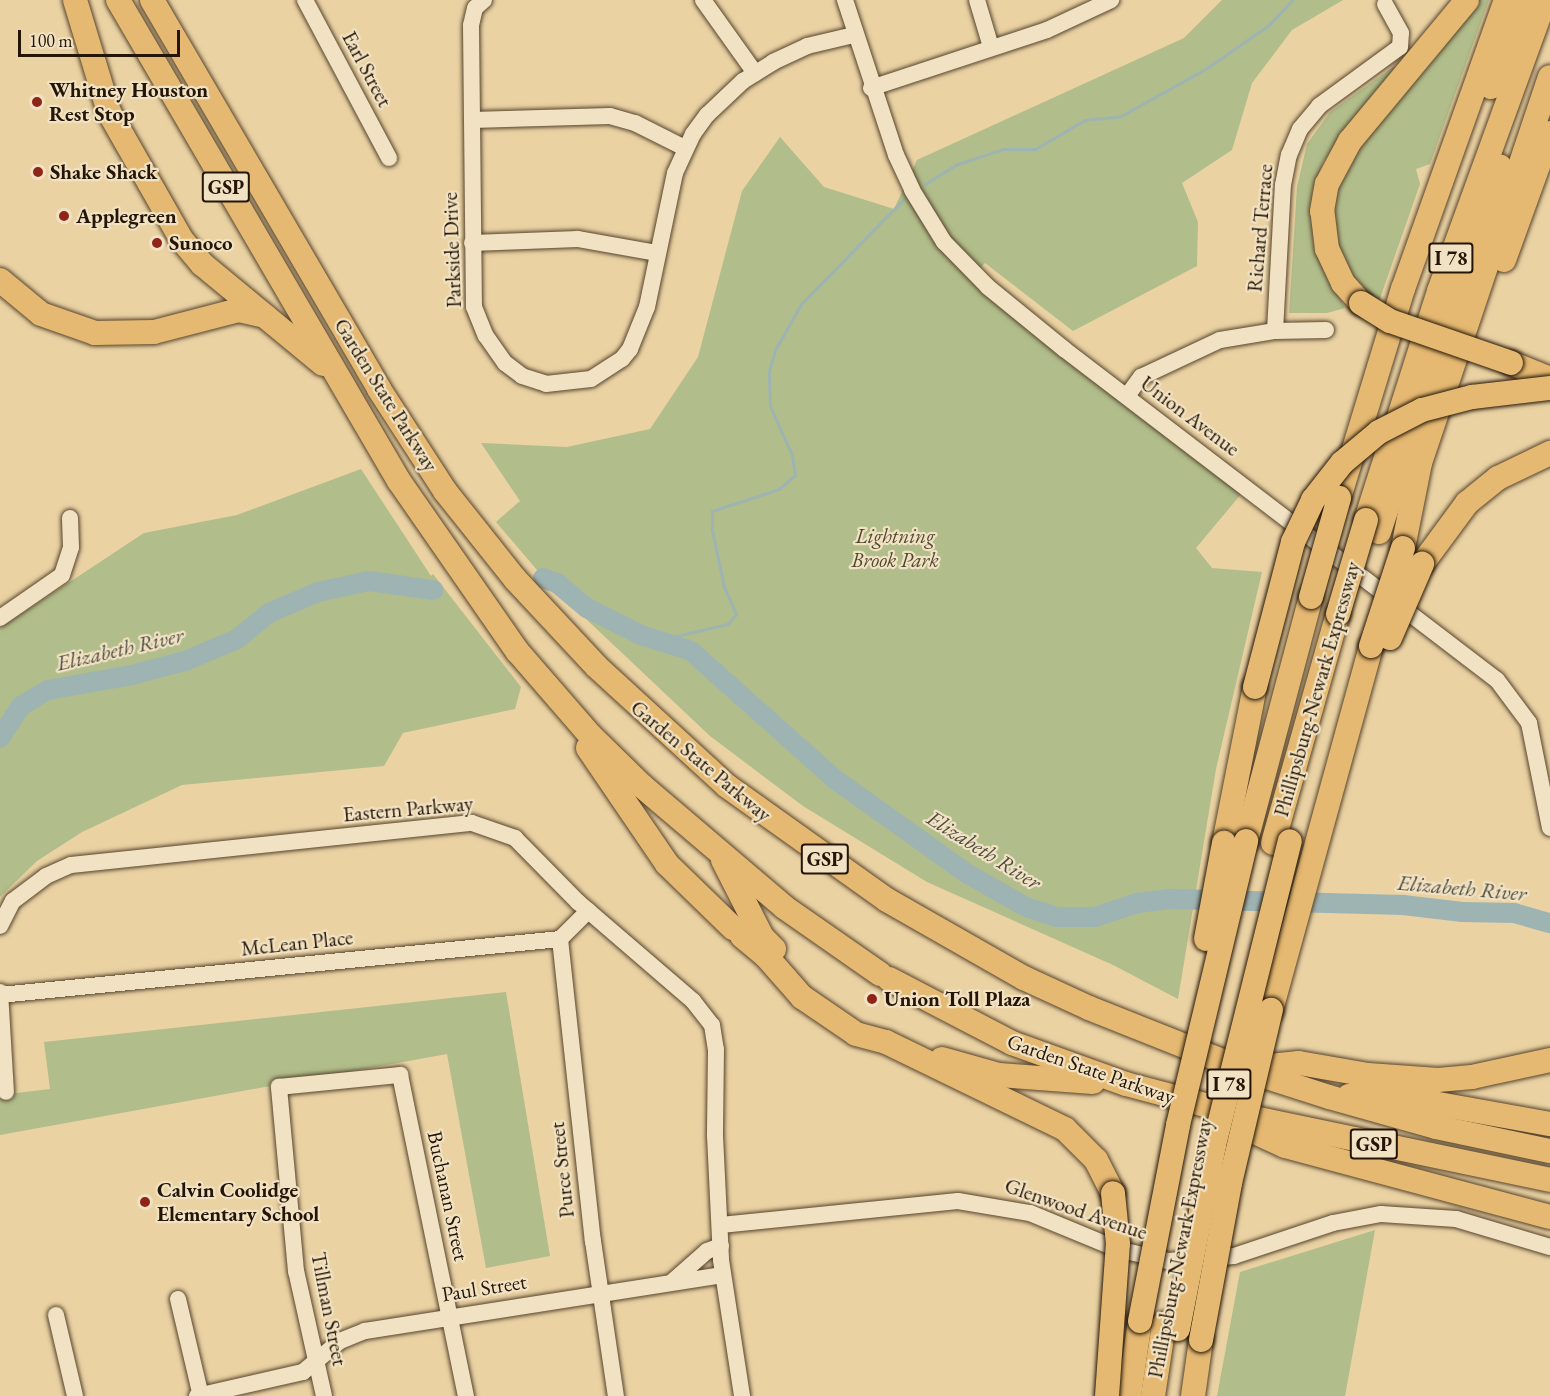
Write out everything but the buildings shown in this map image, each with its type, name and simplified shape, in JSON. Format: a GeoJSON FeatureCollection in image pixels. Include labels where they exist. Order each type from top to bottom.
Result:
{"type":"FeatureCollection","features":[{"type":"Feature","properties":{"kind":"highway"},"geometry":{"type":"LineString","coordinates":[[75,0],[109,112],[182,239],[202,264],[334,373]]}},
{"type":"Feature","properties":{"kind":"highway","name":"Garden State Parkway"},"geometry":{"type":"LineString","coordinates":[[118,0],[334,373],[443,549],[542,682],[615,760],[719,852],[804,922],[885,977],[1012,1043],[1126,1084],[1198,1105],[1550,1180]]}},
{"type":"Feature","properties":{"kind":"highway","name":"Garden State Parkway"},"geometry":{"type":"LineString","coordinates":[[152,0],[379,389],[445,491],[481,538],[549,617],[621,692],[688,754],[757,810],[855,879],[1024,978],[1089,1008],[1242,1068],[1329,1097],[1436,1127],[1550,1151]]}},
{"type":"Feature","properties":{"kind":"highway"},"geometry":{"type":"LineString","coordinates":[[168,0],[175,38]]}},
{"type":"Feature","properties":{"kind":"highway"},"geometry":{"type":"LineString","coordinates":[[1467,0],[1350,141],[1327,184],[1322,211],[1327,249],[1342,282],[1361,303],[1390,321],[1512,363],[1550,379]]}},
{"type":"Feature","properties":{"kind":"highway","name":"Phillipsburg-Newark Expressway"},"geometry":{"type":"LineString","coordinates":[[1129,1396],[1140,1321],[1235,842],[1415,252],[1506,0]]}},
{"type":"Feature","properties":{"kind":"highway"},"geometry":{"type":"LineString","coordinates":[[1357,436],[1400,338],[1464,156],[1526,0]]}},
{"type":"Feature","properties":{"kind":"highway","name":"Phillipsburg-Newark Expressway"},"geometry":{"type":"LineString","coordinates":[[1153,1396],[1217,1134],[1282,842],[1344,620],[1450,259],[1545,0]]}},
{"type":"Feature","properties":{"kind":"highway","name":"Phillipsburg-Newark Expressway"},"geometry":{"type":"LineString","coordinates":[[1373,526],[1550,32]]}},
{"type":"Feature","properties":{"kind":"highway"},"geometry":{"type":"LineString","coordinates":[[1403,548],[1420,463],[1550,77]]}},
{"type":"Feature","properties":{"kind":"highway","name":"Phillipsburg-Newark Expressway"},"geometry":{"type":"LineString","coordinates":[[1193,1396],[1201,1340],[1239,1144],[1316,837],[1378,649],[1403,548],[1550,133]]}},
{"type":"Feature","properties":{"kind":"highway"},"geometry":{"type":"LineString","coordinates":[[0,280],[41,314],[95,333],[148,333],[239,310],[255,312],[277,324]]}},
{"type":"Feature","properties":{"kind":"highway"},"geometry":{"type":"LineString","coordinates":[[1512,363],[1550,372]]}},
{"type":"Feature","properties":{"kind":"highway"},"geometry":{"type":"LineString","coordinates":[[1235,842],[1256,687],[1293,542],[1313,500],[1342,463],[1379,432],[1422,410],[1472,397],[1550,388]]}},
{"type":"Feature","properties":{"kind":"highway"},"geometry":{"type":"LineString","coordinates":[[1378,649],[1422,564],[1443,531],[1475,496],[1515,468],[1550,453]]}},
{"type":"Feature","properties":{"kind":"highway"},"geometry":{"type":"LineString","coordinates":[[542,682],[667,864],[820,1011],[856,1034],[999,1075],[1126,1084]]}},
{"type":"Feature","properties":{"kind":"highway"},"geometry":{"type":"LineString","coordinates":[[719,852],[762,937],[811,988],[892,1045],[1065,1129],[1096,1160],[1113,1193],[1118,1244],[1107,1396]]}},
{"type":"Feature","properties":{"kind":"highway"},"geometry":{"type":"LineString","coordinates":[[1472,1077],[1550,1060]]}},
{"type":"Feature","properties":{"kind":"highway"},"geometry":{"type":"LineString","coordinates":[[1242,1068],[1299,1063],[1401,1079],[1550,1072]]}},
{"type":"Feature","properties":{"kind":"highway"},"geometry":{"type":"LineString","coordinates":[[1329,1097],[1383,1094],[1550,1124]]}},
{"type":"Feature","properties":{"kind":"highway"},"geometry":{"type":"LineString","coordinates":[[1198,1105],[1285,1146],[1550,1217]]}},
{"type":"Feature","properties":{"kind":"highway","name":"Phillipsburg-Newark Expressway"},"geometry":{"type":"LineString","coordinates":[[1168,1396],[1171,1326]]}},
{"type":"Feature","properties":{"kind":"street","name":"Earl Street"},"geometry":{"type":"LineString","coordinates":[[305,0],[389,158]]}},
{"type":"Feature","properties":{"kind":"street","name":"Parkside Drive"},"geometry":{"type":"LineString","coordinates":[[484,0],[472,17],[474,307],[486,336],[513,370],[534,381],[552,384],[591,379],[622,360],[643,324],[666,202],[685,148],[713,109],[755,73],[807,46],[854,35]]}},
{"type":"Feature","properties":{"kind":"street"},"geometry":{"type":"LineString","coordinates":[[703,0],[755,73]]}},
{"type":"Feature","properties":{"kind":"street","name":"Union Avenue"},"geometry":{"type":"LineString","coordinates":[[845,0],[871,88],[910,185],[944,242],[988,287],[1497,680],[1529,723],[1550,828]]}},
{"type":"Feature","properties":{"kind":"street"},"geometry":{"type":"LineString","coordinates":[[977,0],[991,47]]}},
{"type":"Feature","properties":{"kind":"street"},"geometry":{"type":"LineString","coordinates":[[871,88],[1047,30],[1111,0]]}},
{"type":"Feature","properties":{"kind":"street","name":"Richard Terrace"},"geometry":{"type":"LineString","coordinates":[[1275,331],[1283,185],[1289,155],[1300,129],[1319,106],[1400,47],[1401,33],[1385,4]]}},
{"type":"Feature","properties":{"kind":"street"},"geometry":{"type":"LineString","coordinates":[[472,120],[610,116],[635,123],[685,148]]}},
{"type":"Feature","properties":{"kind":"street"},"geometry":{"type":"LineString","coordinates":[[472,243],[578,239],[657,253]]}},
{"type":"Feature","properties":{"kind":"street"},"geometry":{"type":"LineString","coordinates":[[1127,396],[1141,377],[1202,346],[1238,335],[1275,331],[1326,330]]}},
{"type":"Feature","properties":{"kind":"street"},"geometry":{"type":"LineString","coordinates":[[0,618],[62,575],[71,547],[70,518]]}},
{"type":"Feature","properties":{"kind":"street","name":"Eastern Parkway"},"geometry":{"type":"LineString","coordinates":[[0,926],[13,901],[46,876],[71,865],[472,823],[515,838],[588,911],[693,1001],[712,1025],[716,1049],[715,1150],[723,1275],[742,1396]]}},
{"type":"Feature","properties":{"kind":"street"},"geometry":{"type":"LineString","coordinates":[[560,939],[588,911]]}},
{"type":"Feature","properties":{"kind":"street","name":"McLean Place"},"geometry":{"type":"LineString","coordinates":[[0,994],[560,939]]}},
{"type":"Feature","properties":{"kind":"street","name":"Purce Street"},"geometry":{"type":"LineString","coordinates":[[560,939],[600,1293],[616,1396]]}},
{"type":"Feature","properties":{"kind":"street"},"geometry":{"type":"LineString","coordinates":[[0,994],[6,1092]]}},
{"type":"Feature","properties":{"kind":"street","name":"Buchanan Street"},"geometry":{"type":"LineString","coordinates":[[279,1087],[400,1075],[466,1396]]}},
{"type":"Feature","properties":{"kind":"street","name":"Tillman Street"},"geometry":{"type":"LineString","coordinates":[[279,1087],[296,1271],[324,1396]]}},
{"type":"Feature","properties":{"kind":"street","name":"Glenwood Avenue"},"geometry":{"type":"LineString","coordinates":[[721,1225],[957,1201],[1030,1213],[1123,1251],[1168,1261],[1233,1256],[1344,1220],[1388,1213],[1456,1219],[1550,1247]]}},
{"type":"Feature","properties":{"kind":"street"},"geometry":{"type":"LineString","coordinates":[[669,1282],[707,1251],[721,1246]]}},
{"type":"Feature","properties":{"kind":"street","name":"Paul Street"},"geometry":{"type":"LineString","coordinates":[[200,1396],[303,1372],[350,1335],[450,1317],[723,1275]]}},
{"type":"Feature","properties":{"kind":"street"},"geometry":{"type":"LineString","coordinates":[[178,1299],[200,1396]]}},
{"type":"Feature","properties":{"kind":"street"},"geometry":{"type":"LineString","coordinates":[[56,1315],[75,1396]]}},
{"type":"Feature","properties":{"kind":"green space","name":"Lightning Brook Park"},"geometry":{"type":"Polygon","coordinates":[[[1222,0],[1343,0],[1292,30],[1252,83],[1232,150],[1182,183],[1198,222],[1197,266],[1073,331],[985,263],[975,274],[1247,487],[1196,548],[1212,568],[1262,572],[1216,769],[1178,999],[1113,965],[927,882],[803,806],[710,736],[549,584],[496,522],[520,501],[481,443],[567,447],[650,429],[698,357],[742,191],[780,137],[824,187],[894,209],[917,160],[1184,38],[1222,0]]]}},
{"type":"Feature","properties":{"kind":"green space"},"geometry":{"type":"Polygon","coordinates":[[[1476,0],[1489,0],[1430,164],[1416,169],[1420,184],[1378,304],[1351,279],[1331,231],[1338,175],[1476,0]]]}},
{"type":"Feature","properties":{"kind":"green space"},"geometry":{"type":"Polygon","coordinates":[[[1393,67],[1398,67],[1323,162],[1312,194],[1314,250],[1345,308],[1327,313],[1289,313],[1297,187],[1307,144],[1330,112],[1393,67]]]}},
{"type":"Feature","properties":{"kind":"green space"},"geometry":{"type":"Polygon","coordinates":[[[361,469],[431,576],[433,574],[521,687],[515,709],[403,733],[384,766],[182,785],[82,832],[37,861],[0,897],[0,628],[144,533],[237,515],[361,469]]]}},
{"type":"Feature","properties":{"kind":"green space"},"geometry":{"type":"Polygon","coordinates":[[[506,992],[550,1256],[486,1268],[447,1054],[0,1135],[0,1095],[50,1089],[44,1042],[506,992]]]}},
{"type":"Feature","properties":{"kind":"green space"},"geometry":{"type":"Polygon","coordinates":[[[1375,1230],[1345,1396],[1217,1396],[1240,1272],[1375,1230]]]}},
{"type":"Feature","properties":{"kind":"waterway"},"geometry":{"type":"LineString","coordinates":[[925,184],[955,165],[1003,149],[1035,149],[1085,120],[1121,116],[1207,68],[1269,25],[1292,0]]}},
{"type":"Feature","properties":{"kind":"waterway"},"geometry":{"type":"LineString","coordinates":[[659,640],[728,624],[736,614],[724,587],[712,530],[712,511],[779,489],[795,475],[792,455],[770,406],[769,371],[775,350],[801,304],[904,199]]}},
{"type":"Feature","properties":{"kind":"waterway","name":"Elizabeth River"},"geometry":{"type":"LineString","coordinates":[[543,578],[557,583],[587,608],[641,635],[691,651],[836,780],[968,874],[1026,907],[1056,917],[1095,917],[1137,903],[1172,899],[1403,905],[1463,912],[1514,913],[1550,923]]}},
{"type":"Feature","properties":{"kind":"waterway","name":"Elizabeth River"},"geometry":{"type":"LineString","coordinates":[[0,738],[21,706],[48,690],[132,675],[185,661],[237,639],[269,613],[318,592],[369,581],[433,590]]}},
{"type":"Feature","properties":{"kind":"place","name":"Whitney Houston Rest Stop"},"geometry":{"type":"Point","coordinates":[37,102]}},
{"type":"Feature","properties":{"kind":"place","name":"Shake Shack"},"geometry":{"type":"Point","coordinates":[38,172]}},
{"type":"Feature","properties":{"kind":"place","name":"Applegreen"},"geometry":{"type":"Point","coordinates":[64,216]}},
{"type":"Feature","properties":{"kind":"place","name":"Sunoco"},"geometry":{"type":"Point","coordinates":[157,243]}},
{"type":"Feature","properties":{"kind":"place","name":"Union Toll Plaza"},"geometry":{"type":"Point","coordinates":[872,999]}},
{"type":"Feature","properties":{"kind":"place","name":"Calvin Coolidge Elementary School"},"geometry":{"type":"Point","coordinates":[145,1202]}}]}
